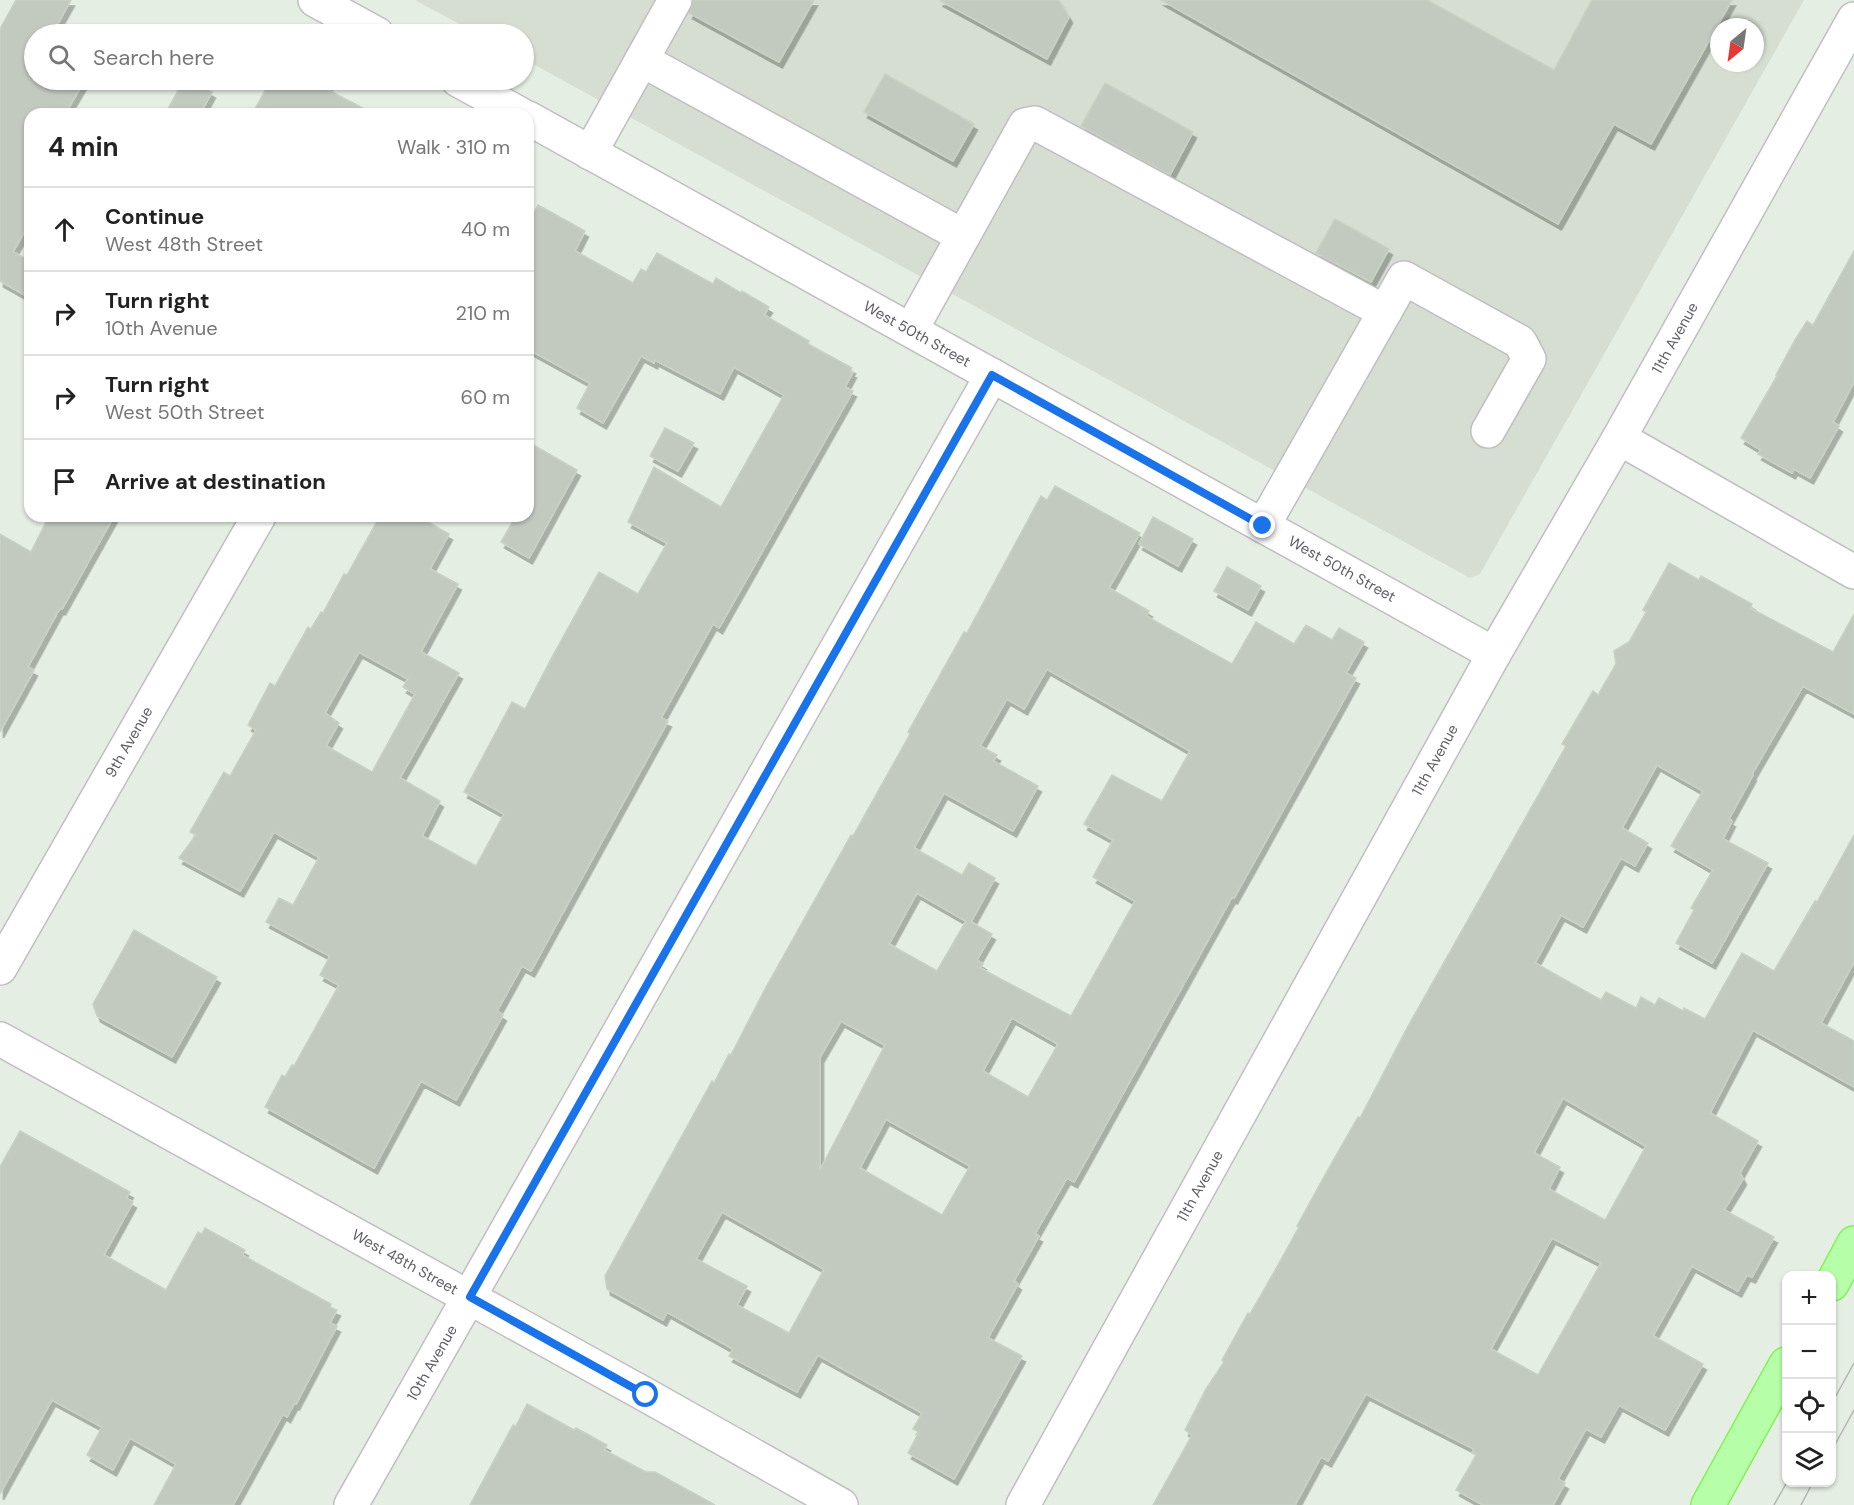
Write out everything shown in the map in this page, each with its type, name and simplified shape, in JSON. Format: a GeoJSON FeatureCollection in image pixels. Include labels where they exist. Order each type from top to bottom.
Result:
{"type":"FeatureCollection","features":[{"type":"Feature","properties":{"kind":"main road"},"geometry":{"type":"LineString","coordinates":[[1836,1277],[1854,1244]]}},
{"type":"Feature","properties":{"kind":"main road"},"geometry":{"type":"LineString","coordinates":[[1708,1505],[1782,1371]]}},
{"type":"Feature","properties":{"kind":"street"},"geometry":{"type":"LineString","coordinates":[[315,0],[359,24]]}},
{"type":"Feature","properties":{"kind":"street"},"geometry":{"type":"LineString","coordinates":[[590,153],[675,0]]}},
{"type":"Feature","properties":{"kind":"street","name":"11th Avenue"},"geometry":{"type":"LineString","coordinates":[[1023,1505],[1494,654],[1854,19]]}},
{"type":"Feature","properties":{"kind":"street"},"geometry":{"type":"LineString","coordinates":[[642,60],[963,236]]}},
{"type":"Feature","properties":{"kind":"street"},"geometry":{"type":"LineString","coordinates":[[473,90],[499,108]]}},
{"type":"Feature","properties":{"kind":"street","name":"West 50th Street"},"geometry":{"type":"LineString","coordinates":[[534,121],[1494,654]]}},
{"type":"Feature","properties":{"kind":"street"},"geometry":{"type":"LineString","coordinates":[[911,330],[1025,125],[1035,123],[1385,312]]}},
{"type":"Feature","properties":{"kind":"street"},"geometry":{"type":"LineString","coordinates":[[1263,526],[1404,278],[1520,342],[1529,359],[1488,431]]}},
{"type":"Feature","properties":{"kind":"street","name":"10th Avenue"},"geometry":{"type":"LineString","coordinates":[[351,1505],[992,375]]}},
{"type":"Feature","properties":{"kind":"street"},"geometry":{"type":"LineString","coordinates":[[1618,438],[1854,572]]}},
{"type":"Feature","properties":{"kind":"street","name":"9th Avenue"},"geometry":{"type":"LineString","coordinates":[[0,968],[256,522]]}},
{"type":"Feature","properties":{"kind":"street","name":"West 48th Street"},"geometry":{"type":"LineString","coordinates":[[0,1039],[470,1297],[841,1505]]}},
{"type":"Feature","properties":{"kind":"shaded area"},"geometry":{"type":"Polygon","coordinates":[[[415,0],[1804,0],[1764,71],[1764,18],[1710,18],[1710,72],[1763,72],[1480,574],[1470,578],[534,64],[534,24],[459,24],[415,0]]]}},
{"type":"Feature","properties":{"kind":"building"},"geometry":{"type":"Polygon","coordinates":[[[16,0],[71,0],[58,24],[24,24],[24,90],[79,90],[69,108],[24,108],[24,233],[13,252],[24,258],[24,295],[0,281],[0,29],[16,0]]]}},
{"type":"Feature","properties":{"kind":"building"},"geometry":{"type":"Polygon","coordinates":[[[694,0],[814,0],[779,62],[689,13],[694,0]]]}},
{"type":"Feature","properties":{"kind":"building"},"geometry":{"type":"Polygon","coordinates":[[[939,0],[1059,0],[1069,17],[1047,59],[939,0]]]}},
{"type":"Feature","properties":{"kind":"building"},"geometry":{"type":"Polygon","coordinates":[[[1161,0],[1427,0],[1554,70],[1592,0],[1732,0],[1722,18],[1710,18],[1710,39],[1651,144],[1614,124],[1558,224],[1161,0]]]}},
{"type":"Feature","properties":{"kind":"building"},"geometry":{"type":"Polygon","coordinates":[[[885,74],[974,124],[953,161],[864,112],[885,74]]]}},
{"type":"Feature","properties":{"kind":"building"},"geometry":{"type":"Polygon","coordinates":[[[1105,83],[1193,132],[1170,175],[1081,126],[1105,83]]]}},
{"type":"Feature","properties":{"kind":"building"},"geometry":{"type":"Polygon","coordinates":[[[178,90],[212,92],[203,108],[168,108],[178,90]]]}},
{"type":"Feature","properties":{"kind":"building"},"geometry":{"type":"Polygon","coordinates":[[[265,90],[328,90],[362,108],[255,108],[265,90]]]}},
{"type":"Feature","properties":{"kind":"building"},"geometry":{"type":"Polygon","coordinates":[[[538,205],[585,231],[575,251],[633,283],[641,269],[646,272],[657,253],[713,284],[716,278],[769,307],[764,315],[809,341],[808,344],[852,368],[850,371],[853,372],[845,387],[853,391],[719,628],[713,624],[661,718],[668,721],[531,971],[522,966],[497,1011],[503,1015],[456,1100],[421,1081],[374,1168],[265,1107],[282,1075],[285,1077],[292,1065],[294,1066],[339,985],[320,975],[330,956],[266,922],[279,898],[293,905],[319,857],[274,832],[240,891],[179,858],[196,835],[190,832],[224,772],[230,776],[256,730],[248,725],[270,683],[275,686],[308,627],[311,629],[321,612],[323,613],[377,522],[428,522],[449,534],[430,569],[458,584],[421,652],[459,673],[400,778],[440,801],[422,836],[476,866],[504,814],[464,792],[512,702],[525,709],[599,572],[638,594],[667,543],[628,522],[654,467],[721,507],[784,395],[734,367],[720,394],[655,360],[654,363],[641,356],[603,423],[577,408],[590,383],[534,352],[534,213],[538,205]],[[359,652],[325,713],[339,723],[326,746],[372,772],[415,694],[403,687],[408,679],[359,652]]]}},
{"type":"Feature","properties":{"kind":"building"},"geometry":{"type":"Polygon","coordinates":[[[1335,219],[1389,249],[1371,282],[1316,253],[1335,219]]]}},
{"type":"Feature","properties":{"kind":"building"},"geometry":{"type":"Polygon","coordinates":[[[1854,251],[1854,382],[1833,422],[1839,426],[1810,478],[1794,469],[1792,473],[1758,454],[1761,450],[1741,438],[1795,340],[1807,321],[1813,325],[1854,251]]]}},
{"type":"Feature","properties":{"kind":"building"},"geometry":{"type":"Polygon","coordinates":[[[665,428],[694,443],[678,471],[650,456],[665,428]]]}},
{"type":"Feature","properties":{"kind":"building"},"geometry":{"type":"Polygon","coordinates":[[[534,445],[577,470],[529,558],[501,542],[513,522],[534,522],[534,445]]]}},
{"type":"Feature","properties":{"kind":"building"},"geometry":{"type":"Polygon","coordinates":[[[1055,486],[1140,533],[1109,588],[1149,611],[1146,616],[1232,664],[1256,622],[1294,644],[1306,625],[1332,640],[1339,628],[1364,642],[1346,673],[1356,678],[1262,848],[1234,898],[1232,897],[1074,1182],[1067,1178],[1035,1234],[1039,1236],[1014,1281],[1018,1284],[988,1338],[1022,1356],[954,1479],[908,1453],[919,1432],[913,1429],[922,1413],[818,1355],[797,1392],[729,1356],[733,1349],[667,1312],[663,1320],[607,1289],[605,1276],[712,1081],[714,1083],[729,1054],[731,1055],[765,989],[910,734],[908,732],[964,632],[967,633],[1041,496],[1047,500],[1055,486]],[[1047,669],[1024,709],[1007,699],[980,746],[997,755],[993,761],[1038,786],[1013,831],[944,793],[914,848],[962,875],[969,863],[995,878],[971,922],[992,934],[977,960],[983,964],[980,968],[1071,1016],[1135,901],[1093,877],[1113,840],[1084,824],[1112,775],[1162,801],[1190,751],[1047,669]],[[917,893],[889,944],[937,971],[966,921],[917,893]],[[1012,1018],[983,1071],[1028,1097],[1058,1044],[1012,1018]],[[841,1021],[820,1057],[820,1170],[885,1045],[841,1021]],[[886,1119],[860,1168],[942,1215],[970,1166],[886,1119]],[[722,1212],[696,1259],[747,1286],[737,1305],[789,1333],[824,1269],[722,1212]]]}},
{"type":"Feature","properties":{"kind":"building"},"geometry":{"type":"Polygon","coordinates":[[[1153,517],[1193,539],[1178,566],[1139,544],[1153,517]]]}},
{"type":"Feature","properties":{"kind":"building"},"geometry":{"type":"Polygon","coordinates":[[[46,522],[111,522],[28,667],[34,670],[0,732],[0,534],[31,552],[46,522]]]}},
{"type":"Feature","properties":{"kind":"building"},"geometry":{"type":"Polygon","coordinates":[[[1669,563],[1699,580],[1701,576],[1752,604],[1750,608],[1833,652],[1854,614],[1854,714],[1803,686],[1729,819],[1732,821],[1723,839],[1768,863],[1712,963],[1676,943],[1694,910],[1691,908],[1713,870],[1671,846],[1703,791],[1657,765],[1622,828],[1648,843],[1635,866],[1621,858],[1583,927],[1561,915],[1535,963],[1601,1000],[1606,992],[1636,1008],[1641,997],[1655,1005],[1659,998],[1683,1011],[1684,1008],[1705,1019],[1742,953],[1774,971],[1815,901],[1817,902],[1854,835],[1854,962],[1821,1023],[1854,1041],[1854,1087],[1753,1030],[1710,1113],[1758,1141],[1740,1173],[1743,1179],[1724,1210],[1774,1237],[1752,1277],[1747,1275],[1738,1291],[1692,1266],[1653,1336],[1703,1364],[1665,1430],[1619,1405],[1601,1437],[1586,1429],[1558,1479],[1565,1483],[1553,1505],[1483,1505],[1456,1490],[1476,1455],[1472,1453],[1474,1449],[1366,1394],[1328,1461],[1321,1457],[1295,1505],[1153,1505],[1192,1435],[1185,1430],[1206,1389],[1224,1362],[1222,1360],[1248,1313],[1250,1314],[1274,1272],[1326,1173],[1358,1117],[1360,1118],[1407,1028],[1566,746],[1562,744],[1593,691],[1598,695],[1616,664],[1614,651],[1629,642],[1646,612],[1643,610],[1669,563]],[[1563,1098],[1534,1153],[1560,1167],[1549,1189],[1605,1220],[1646,1146],[1563,1098]],[[1552,1238],[1491,1349],[1538,1375],[1601,1263],[1552,1238]]]}},
{"type":"Feature","properties":{"kind":"building"},"geometry":{"type":"Polygon","coordinates":[[[1227,567],[1261,586],[1248,610],[1214,591],[1227,567]]]}},
{"type":"Feature","properties":{"kind":"building"},"geometry":{"type":"Polygon","coordinates":[[[134,930],[217,977],[172,1057],[97,1016],[93,1004],[134,930]]]}},
{"type":"Feature","properties":{"kind":"building"},"geometry":{"type":"Polygon","coordinates":[[[20,1131],[130,1192],[126,1198],[133,1202],[104,1255],[166,1290],[198,1232],[202,1234],[205,1228],[245,1250],[242,1255],[331,1304],[330,1307],[337,1310],[330,1323],[337,1326],[296,1404],[287,1417],[283,1414],[233,1505],[154,1505],[176,1464],[130,1438],[113,1470],[87,1455],[102,1427],[52,1400],[0,1494],[0,1167],[20,1131]]]}},
{"type":"Feature","properties":{"kind":"building"},"geometry":{"type":"Polygon","coordinates":[[[527,1404],[607,1445],[604,1450],[646,1472],[655,1472],[715,1505],[470,1505],[513,1425],[516,1426],[527,1404]]]}},
{"type":"Feature","properties":{"kind":"tram line"},"geometry":{"type":"LineString","coordinates":[[1836,1396],[1854,1363]]}},
{"type":"Feature","properties":{"kind":"tram line"},"geometry":{"type":"LineString","coordinates":[[1836,1443],[1854,1410]]}},
{"type":"Feature","properties":{"kind":"tram line"},"geometry":{"type":"LineString","coordinates":[[1774,1505],[1784,1487]]}},
{"type":"Feature","properties":{"kind":"tram line"},"geometry":{"type":"LineString","coordinates":[[1801,1505],[1810,1487]]}},
{"type":"Feature","properties":{"kind":"route"},"geometry":{"type":"LineString","coordinates":[[646,1395],[470,1297],[992,375],[1263,526]]}}]}
